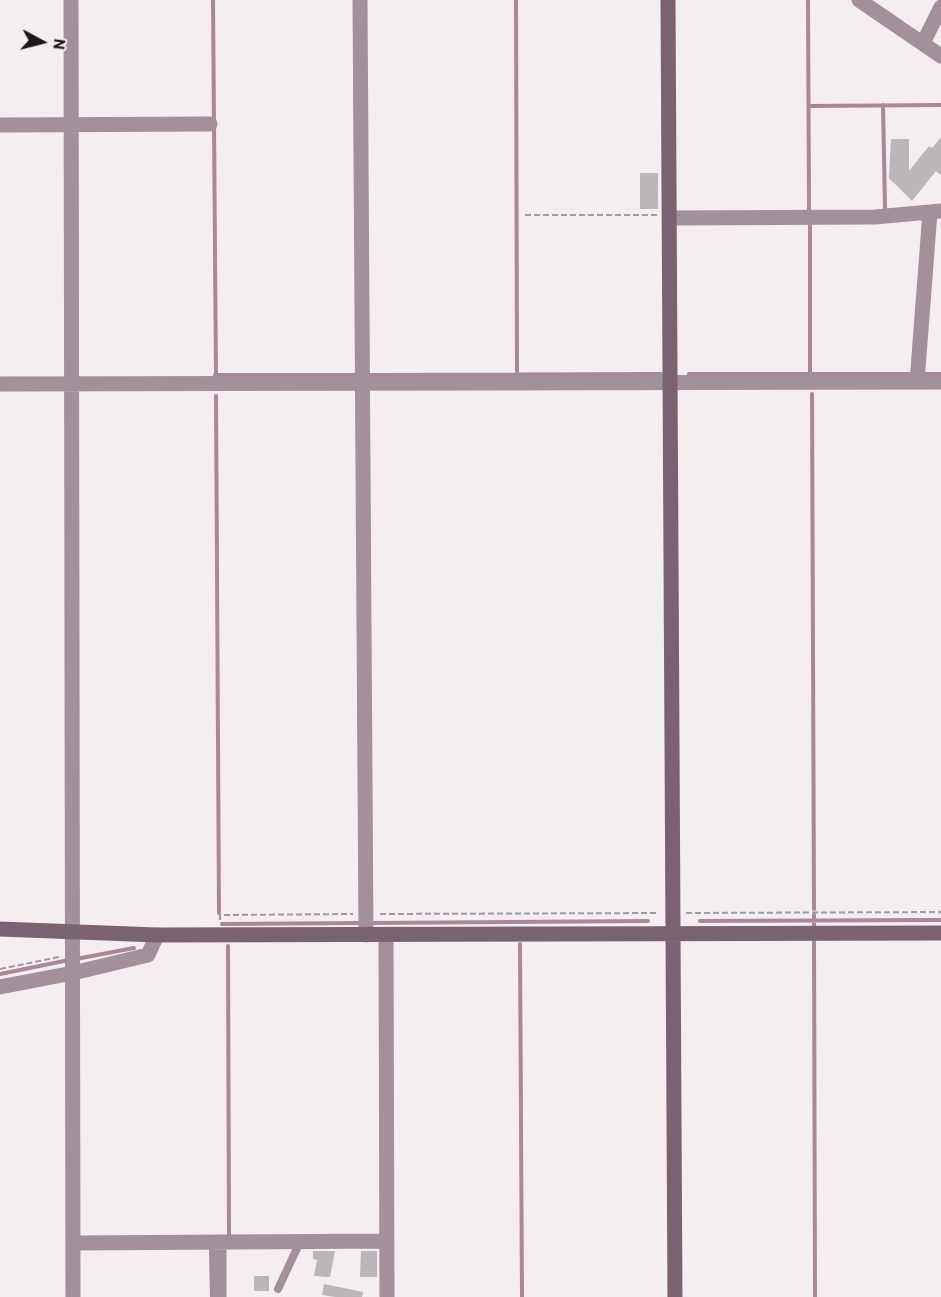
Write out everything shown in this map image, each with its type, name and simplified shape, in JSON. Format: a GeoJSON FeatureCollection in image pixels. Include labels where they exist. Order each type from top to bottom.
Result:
{"type":"FeatureCollection","features":[{"type":"Feature","properties":{"kind":"street"},"geometry":{"type":"LineString","coordinates":[[70,0],[74,1297]]}},
{"type":"Feature","properties":{"kind":"street"},"geometry":{"type":"LineString","coordinates":[[360,0],[366,935]]}},
{"type":"Feature","properties":{"kind":"street"},"geometry":{"type":"LineString","coordinates":[[668,0],[675,1297]]}},
{"type":"Feature","properties":{"kind":"street"},"geometry":{"type":"LineString","coordinates":[[859,0],[941,56]]}},
{"type":"Feature","properties":{"kind":"street"},"geometry":{"type":"LineString","coordinates":[[923,43],[941,7]]}},
{"type":"Feature","properties":{"kind":"street"},"geometry":{"type":"LineString","coordinates":[[0,125],[72,130],[210,124]]}},
{"type":"Feature","properties":{"kind":"street"},"geometry":{"type":"LineString","coordinates":[[670,217],[875,217],[935,212],[917,382]]}},
{"type":"Feature","properties":{"kind":"street"},"geometry":{"type":"LineString","coordinates":[[0,384],[941,382]]}},
{"type":"Feature","properties":{"kind":"street"},"geometry":{"type":"LineString","coordinates":[[0,929],[157,935],[941,933]]}},
{"type":"Feature","properties":{"kind":"street"},"geometry":{"type":"LineString","coordinates":[[0,987],[73,962],[148,955],[157,935]]}},
{"type":"Feature","properties":{"kind":"street"},"geometry":{"type":"LineString","coordinates":[[386,935],[387,1297]]}},
{"type":"Feature","properties":{"kind":"street"},"geometry":{"type":"LineString","coordinates":[[73,1243],[387,1241]]}},
{"type":"Feature","properties":{"kind":"street"},"geometry":{"type":"LineString","coordinates":[[219,1242],[219,1297]]}},
{"type":"Feature","properties":{"kind":"lane"},"geometry":{"type":"LineString","coordinates":[[278,1289],[300,1241]]}},
{"type":"Feature","properties":{"kind":"path"},"geometry":{"type":"LineString","coordinates":[[525,215],[670,217]]}},
{"type":"Feature","properties":{"kind":"path"},"geometry":{"type":"LineString","coordinates":[[220,921],[220,915],[941,912]]}},
{"type":"Feature","properties":{"kind":"path"},"geometry":{"type":"LineString","coordinates":[[0,969],[73,962]]}},
{"type":"Feature","properties":{"kind":"building"},"geometry":{"type":"Polygon","coordinates":[[[941,137],[941,175],[936,171],[912,201],[889,178],[891,139],[909,139],[909,171],[929,146],[932,148],[941,137]]]}},
{"type":"Feature","properties":{"kind":"building"},"geometry":{"type":"Polygon","coordinates":[[[640,173],[658,173],[658,209],[640,209],[640,173]]]}},
{"type":"Feature","properties":{"kind":"building"},"geometry":{"type":"Polygon","coordinates":[[[313,1251],[335,1251],[330,1277],[314,1276],[317,1260],[313,1259],[313,1251]]]}},
{"type":"Feature","properties":{"kind":"building"},"geometry":{"type":"Polygon","coordinates":[[[361,1251],[377,1251],[377,1277],[360,1277],[361,1251]]]}},
{"type":"Feature","properties":{"kind":"building"},"geometry":{"type":"Polygon","coordinates":[[[254,1276],[269,1276],[269,1291],[254,1291],[254,1276]]]}},
{"type":"Feature","properties":{"kind":"building"},"geometry":{"type":"Polygon","coordinates":[[[324,1284],[363,1292],[362,1297],[322,1295],[324,1284]]]}},
{"type":"Feature","properties":{"kind":"waterway"},"geometry":{"type":"LineString","coordinates":[[213,0],[216,376]]}},
{"type":"Feature","properties":{"kind":"waterway"},"geometry":{"type":"LineString","coordinates":[[516,0],[517,374]]}},
{"type":"Feature","properties":{"kind":"waterway"},"geometry":{"type":"LineString","coordinates":[[808,0],[809,211]]}},
{"type":"Feature","properties":{"kind":"waterway"},"geometry":{"type":"LineString","coordinates":[[883,105],[885,208]]}},
{"type":"Feature","properties":{"kind":"waterway"},"geometry":{"type":"LineString","coordinates":[[809,106],[941,105]]}},
{"type":"Feature","properties":{"kind":"waterway"},"geometry":{"type":"LineString","coordinates":[[810,223],[810,374]]}},
{"type":"Feature","properties":{"kind":"waterway"},"geometry":{"type":"LineString","coordinates":[[371,375],[661,374]]}},
{"type":"Feature","properties":{"kind":"waterway"},"geometry":{"type":"LineString","coordinates":[[689,374],[911,374]]}},
{"type":"Feature","properties":{"kind":"waterway"},"geometry":{"type":"LineString","coordinates":[[922,374],[941,374]]}},
{"type":"Feature","properties":{"kind":"waterway"},"geometry":{"type":"LineString","coordinates":[[215,375],[356,375]]}},
{"type":"Feature","properties":{"kind":"waterway"},"geometry":{"type":"LineString","coordinates":[[812,394],[814,909]]}},
{"type":"Feature","properties":{"kind":"waterway"},"geometry":{"type":"LineString","coordinates":[[216,396],[219,913]]}},
{"type":"Feature","properties":{"kind":"waterway"},"geometry":{"type":"LineString","coordinates":[[814,915],[814,926]]}},
{"type":"Feature","properties":{"kind":"waterway"},"geometry":{"type":"LineString","coordinates":[[700,921],[941,920]]}},
{"type":"Feature","properties":{"kind":"waterway"},"geometry":{"type":"LineString","coordinates":[[370,923],[648,921]]}},
{"type":"Feature","properties":{"kind":"waterway"},"geometry":{"type":"LineString","coordinates":[[222,924],[359,923]]}},
{"type":"Feature","properties":{"kind":"waterway"},"geometry":{"type":"LineString","coordinates":[[814,942],[815,1297]]}},
{"type":"Feature","properties":{"kind":"waterway"},"geometry":{"type":"LineString","coordinates":[[520,944],[522,1297]]}},
{"type":"Feature","properties":{"kind":"waterway"},"geometry":{"type":"LineString","coordinates":[[228,946],[229,1235]]}},
{"type":"Feature","properties":{"kind":"waterway"},"geometry":{"type":"LineString","coordinates":[[76,959],[134,948]]}},
{"type":"Feature","properties":{"kind":"waterway"},"geometry":{"type":"LineString","coordinates":[[0,974],[69,960]]}},
{"type":"Feature","properties":{"kind":"waterway"},"geometry":{"type":"LineString","coordinates":[[211,1250],[212,1297]]}}]}
